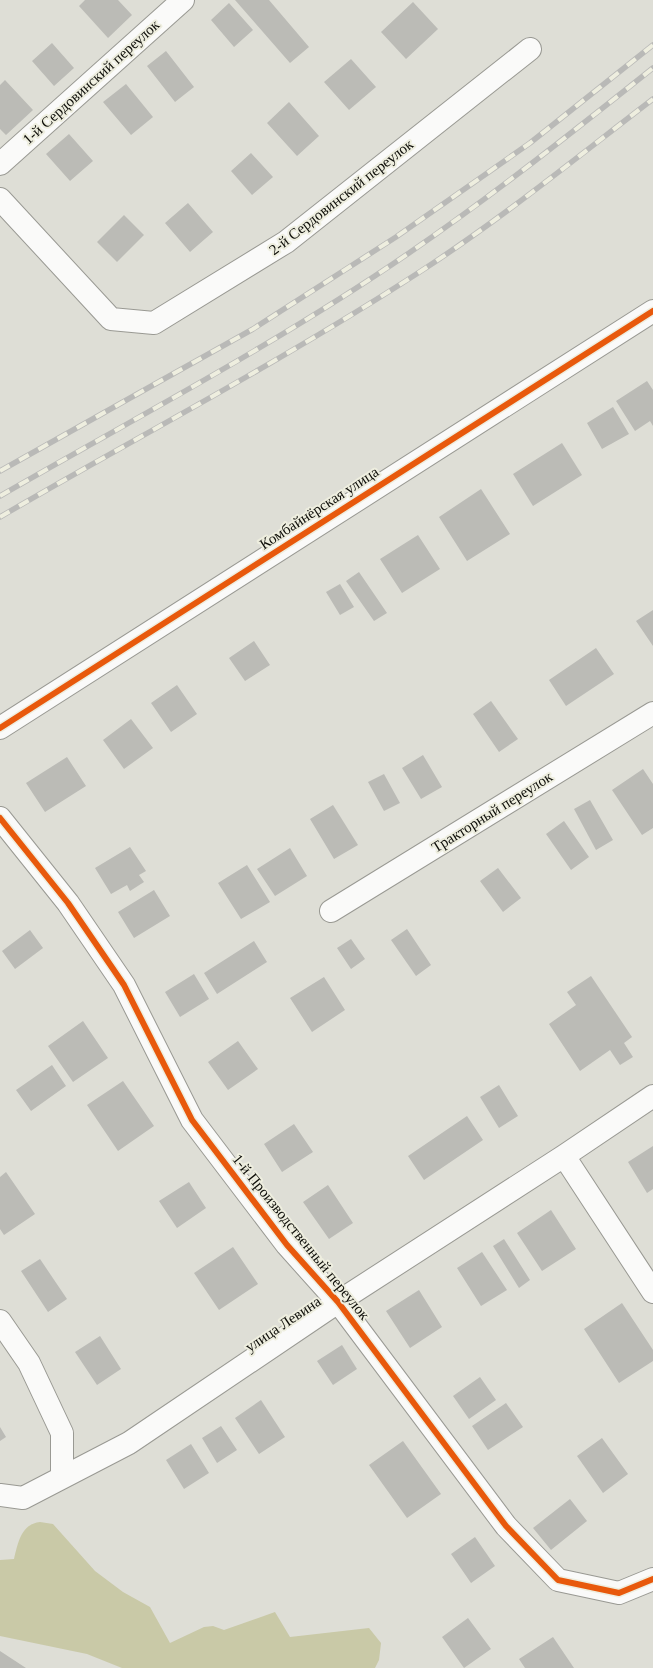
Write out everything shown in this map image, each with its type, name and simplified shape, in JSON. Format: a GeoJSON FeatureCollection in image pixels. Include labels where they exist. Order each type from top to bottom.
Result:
{"type":"FeatureCollection","features":[{"type":"Feature","properties":{"kind":"street","name":"1-й Сердовинский переулок"},"geometry":{"type":"LineString","coordinates":[[0,164],[183,0]]}},
{"type":"Feature","properties":{"kind":"street","name":"2-й Сердовинский переулок"},"geometry":{"type":"LineString","coordinates":[[0,199],[111,318],[154,323],[286,242],[530,48]]}},
{"type":"Feature","properties":{"kind":"street","name":"Комбайнёрская улица"},"geometry":{"type":"LineString","coordinates":[[0,728],[653,311]]}},
{"type":"Feature","properties":{"kind":"street","name":"Тракторный переулок"},"geometry":{"type":"LineString","coordinates":[[331,911],[653,713]]}},
{"type":"Feature","properties":{"kind":"street","name":"1-й Производственный переулок"},"geometry":{"type":"LineString","coordinates":[[0,818],[68,903],[124,985],[192,1120],[287,1245],[338,1302],[506,1526],[558,1580],[620,1593],[653,1579]]}},
{"type":"Feature","properties":{"kind":"street","name":"улица Левина"},"geometry":{"type":"LineString","coordinates":[[0,1495],[22,1498],[129,1443],[338,1302],[564,1156],[653,1096]]}},
{"type":"Feature","properties":{"kind":"street"},"geometry":{"type":"LineString","coordinates":[[564,1156],[653,1292]]}},
{"type":"Feature","properties":{"kind":"street"},"geometry":{"type":"LineString","coordinates":[[0,1321],[30,1362],[62,1432],[62,1477]]}},
{"type":"Feature","properties":{"kind":"green space"},"geometry":{"type":"Polygon","coordinates":[[[40,1522],[53,1524],[95,1571],[123,1592],[150,1607],[170,1643],[204,1627],[213,1626],[224,1630],[275,1612],[290,1637],[369,1628],[381,1643],[379,1660],[375,1668],[122,1668],[87,1654],[0,1636],[0,1560],[14,1559],[24,1530],[28,1526],[40,1522]]]}},
{"type":"Feature","properties":{"kind":"building"},"geometry":{"type":"Polygon","coordinates":[[[85,0],[118,0],[132,15],[108,38],[79,6],[85,0]]]}},
{"type":"Feature","properties":{"kind":"building"},"geometry":{"type":"Polygon","coordinates":[[[235,0],[269,0],[309,47],[290,63],[235,0]]]}},
{"type":"Feature","properties":{"kind":"building"},"geometry":{"type":"Polygon","coordinates":[[[413,2],[438,29],[406,59],[381,32],[413,2]]]}},
{"type":"Feature","properties":{"kind":"building"},"geometry":{"type":"Polygon","coordinates":[[[229,3],[253,30],[234,47],[211,20],[229,3]]]}},
{"type":"Feature","properties":{"kind":"building"},"geometry":{"type":"Polygon","coordinates":[[[52,43],[74,68],[54,86],[32,61],[52,43]]]}},
{"type":"Feature","properties":{"kind":"building"},"geometry":{"type":"Polygon","coordinates":[[[166,51],[194,87],[175,102],[147,66],[166,51]]]}},
{"type":"Feature","properties":{"kind":"building"},"geometry":{"type":"Polygon","coordinates":[[[351,59],[376,87],[349,110],[324,82],[351,59]]]}},
{"type":"Feature","properties":{"kind":"building"},"geometry":{"type":"Polygon","coordinates":[[[5,80],[33,110],[6,135],[0,129],[0,85],[5,80]]]}},
{"type":"Feature","properties":{"kind":"building"},"geometry":{"type":"Polygon","coordinates":[[[126,84],[153,117],[131,135],[103,102],[126,84]]]}},
{"type":"Feature","properties":{"kind":"building"},"geometry":{"type":"Polygon","coordinates":[[[289,102],[319,136],[297,156],[267,123],[289,102]]]}},
{"type":"Feature","properties":{"kind":"building"},"geometry":{"type":"Polygon","coordinates":[[[69,134],[93,161],[70,181],[46,154],[69,134]]]}},
{"type":"Feature","properties":{"kind":"building"},"geometry":{"type":"Polygon","coordinates":[[[251,153],[273,177],[252,195],[231,171],[251,153]]]}},
{"type":"Feature","properties":{"kind":"building"},"geometry":{"type":"Polygon","coordinates":[[[188,203],[213,232],[190,252],[165,223],[188,203]]]}},
{"type":"Feature","properties":{"kind":"building"},"geometry":{"type":"Polygon","coordinates":[[[124,215],[144,235],[117,262],[97,242],[124,215]]]}},
{"type":"Feature","properties":{"kind":"building"},"geometry":{"type":"Polygon","coordinates":[[[647,381],[653,390],[653,426],[650,421],[635,431],[616,401],[647,381]]]}},
{"type":"Feature","properties":{"kind":"building"},"geometry":{"type":"Polygon","coordinates":[[[613,407],[629,434],[602,449],[587,423],[613,407]]]}},
{"type":"Feature","properties":{"kind":"building"},"geometry":{"type":"Polygon","coordinates":[[[562,443],[582,475],[533,506],[513,474],[562,443]]]}},
{"type":"Feature","properties":{"kind":"building"},"geometry":{"type":"Polygon","coordinates":[[[481,489],[510,534],[467,561],[439,517],[481,489]]]}},
{"type":"Feature","properties":{"kind":"building"},"geometry":{"type":"Polygon","coordinates":[[[418,535],[440,569],[402,593],[380,559],[418,535]]]}},
{"type":"Feature","properties":{"kind":"building"},"geometry":{"type":"Polygon","coordinates":[[[359,572],[387,613],[374,621],[346,581],[359,572]]]}},
{"type":"Feature","properties":{"kind":"building"},"geometry":{"type":"Polygon","coordinates":[[[340,584],[354,607],[340,615],[326,592],[340,584]]]}},
{"type":"Feature","properties":{"kind":"building"},"geometry":{"type":"Polygon","coordinates":[[[653,610],[653,646],[636,621],[653,610]]]}},
{"type":"Feature","properties":{"kind":"building"},"geometry":{"type":"Polygon","coordinates":[[[254,641],[270,665],[245,681],[229,658],[254,641]]]}},
{"type":"Feature","properties":{"kind":"building"},"geometry":{"type":"Polygon","coordinates":[[[596,648],[614,674],[566,706],[549,680],[596,648]]]}},
{"type":"Feature","properties":{"kind":"building"},"geometry":{"type":"Polygon","coordinates":[[[177,685],[197,714],[171,732],[151,703],[177,685]]]}},
{"type":"Feature","properties":{"kind":"building"},"geometry":{"type":"Polygon","coordinates":[[[491,701],[518,739],[499,752],[473,714],[491,701]]]}},
{"type":"Feature","properties":{"kind":"building"},"geometry":{"type":"Polygon","coordinates":[[[131,719],[153,748],[124,769],[103,740],[131,719]]]}},
{"type":"Feature","properties":{"kind":"building"},"geometry":{"type":"Polygon","coordinates":[[[423,755],[442,787],[421,799],[402,768],[423,755]]]}},
{"type":"Feature","properties":{"kind":"building"},"geometry":{"type":"Polygon","coordinates":[[[67,757],[86,786],[45,812],[26,783],[67,757]]]}},
{"type":"Feature","properties":{"kind":"building"},"geometry":{"type":"Polygon","coordinates":[[[643,769],[653,784],[653,828],[642,835],[612,790],[643,769]]]}},
{"type":"Feature","properties":{"kind":"building"},"geometry":{"type":"Polygon","coordinates":[[[384,774],[400,803],[384,811],[368,782],[384,774]]]}},
{"type":"Feature","properties":{"kind":"building"},"geometry":{"type":"Polygon","coordinates":[[[590,800],[613,840],[596,850],[574,809],[590,800]]]}},
{"type":"Feature","properties":{"kind":"building"},"geometry":{"type":"Polygon","coordinates":[[[333,805],[358,845],[334,859],[310,819],[333,805]]]}},
{"type":"Feature","properties":{"kind":"building"},"geometry":{"type":"Polygon","coordinates":[[[564,821],[589,857],[571,870],[546,834],[564,821]]]}},
{"type":"Feature","properties":{"kind":"building"},"geometry":{"type":"Polygon","coordinates":[[[130,847],[146,871],[139,875],[144,882],[130,891],[127,885],[111,894],[95,868],[130,847]]]}},
{"type":"Feature","properties":{"kind":"building"},"geometry":{"type":"Polygon","coordinates":[[[290,848],[307,876],[275,896],[257,869],[290,848]]]}},
{"type":"Feature","properties":{"kind":"building"},"geometry":{"type":"Polygon","coordinates":[[[247,865],[270,902],[241,919],[218,883],[247,865]]]}},
{"type":"Feature","properties":{"kind":"building"},"geometry":{"type":"Polygon","coordinates":[[[498,868],[521,898],[503,912],[480,881],[498,868]]]}},
{"type":"Feature","properties":{"kind":"building"},"geometry":{"type":"Polygon","coordinates":[[[154,890],[170,916],[134,938],[118,912],[154,890]]]}},
{"type":"Feature","properties":{"kind":"building"},"geometry":{"type":"Polygon","coordinates":[[[407,929],[431,965],[416,976],[391,940],[407,929]]]}},
{"type":"Feature","properties":{"kind":"building"},"geometry":{"type":"Polygon","coordinates":[[[30,930],[43,948],[15,969],[2,951],[30,930]]]}},
{"type":"Feature","properties":{"kind":"building"},"geometry":{"type":"Polygon","coordinates":[[[351,939],[365,959],[351,969],[337,948],[351,939]]]}},
{"type":"Feature","properties":{"kind":"building"},"geometry":{"type":"Polygon","coordinates":[[[254,941],[267,962],[217,994],[204,973],[254,941]]]}},
{"type":"Feature","properties":{"kind":"building"},"geometry":{"type":"Polygon","coordinates":[[[194,974],[209,999],[180,1017],[165,992],[194,974]]]}},
{"type":"Feature","properties":{"kind":"building"},"geometry":{"type":"Polygon","coordinates":[[[591,976],[632,1037],[624,1043],[633,1057],[620,1065],[610,1050],[580,1071],[549,1024],[576,1005],[567,992],[591,976]]]}},
{"type":"Feature","properties":{"kind":"building"},"geometry":{"type":"Polygon","coordinates":[[[324,977],[345,1010],[312,1032],[290,998],[324,977]]]}},
{"type":"Feature","properties":{"kind":"building"},"geometry":{"type":"Polygon","coordinates":[[[83,1021],[108,1058],[73,1082],[48,1046],[83,1021]]]}},
{"type":"Feature","properties":{"kind":"building"},"geometry":{"type":"Polygon","coordinates":[[[238,1041],[258,1069],[228,1090],[208,1062],[238,1041]]]}},
{"type":"Feature","properties":{"kind":"building"},"geometry":{"type":"Polygon","coordinates":[[[52,1065],[66,1086],[31,1111],[16,1090],[52,1065]]]}},
{"type":"Feature","properties":{"kind":"building"},"geometry":{"type":"Polygon","coordinates":[[[123,1081],[154,1126],[118,1151],[87,1105],[123,1081]]]}},
{"type":"Feature","properties":{"kind":"building"},"geometry":{"type":"Polygon","coordinates":[[[499,1085],[518,1116],[499,1128],[480,1097],[499,1085]]]}},
{"type":"Feature","properties":{"kind":"building"},"geometry":{"type":"Polygon","coordinates":[[[467,1116],[483,1140],[424,1180],[408,1156],[467,1116]]]}},
{"type":"Feature","properties":{"kind":"building"},"geometry":{"type":"Polygon","coordinates":[[[294,1124],[313,1152],[282,1172],[264,1144],[294,1124]]]}},
{"type":"Feature","properties":{"kind":"building"},"geometry":{"type":"Polygon","coordinates":[[[653,1146],[653,1189],[647,1193],[628,1162],[653,1146]]]}},
{"type":"Feature","properties":{"kind":"building"},"geometry":{"type":"Polygon","coordinates":[[[6,1172],[35,1214],[4,1235],[0,1229],[0,1177],[6,1172]]]}},
{"type":"Feature","properties":{"kind":"building"},"geometry":{"type":"Polygon","coordinates":[[[189,1182],[206,1208],[177,1228],[159,1201],[189,1182]]]}},
{"type":"Feature","properties":{"kind":"building"},"geometry":{"type":"Polygon","coordinates":[[[328,1185],[353,1223],[329,1239],[303,1202],[328,1185]]]}},
{"type":"Feature","properties":{"kind":"building"},"geometry":{"type":"Polygon","coordinates":[[[551,1210],[576,1249],[542,1271],[517,1233],[551,1210]]]}},
{"type":"Feature","properties":{"kind":"building"},"geometry":{"type":"Polygon","coordinates":[[[504,1239],[530,1280],[519,1288],[493,1246],[504,1239]]]}},
{"type":"Feature","properties":{"kind":"building"},"geometry":{"type":"Polygon","coordinates":[[[233,1247],[258,1284],[219,1310],[194,1273],[233,1247]]]}},
{"type":"Feature","properties":{"kind":"building"},"geometry":{"type":"Polygon","coordinates":[[[482,1252],[507,1290],[481,1306],[457,1268],[482,1252]]]}},
{"type":"Feature","properties":{"kind":"building"},"geometry":{"type":"Polygon","coordinates":[[[40,1259],[67,1299],[48,1312],[21,1271],[40,1259]]]}},
{"type":"Feature","properties":{"kind":"building"},"geometry":{"type":"Polygon","coordinates":[[[419,1290],[442,1327],[410,1348],[386,1311],[419,1290]]]}},
{"type":"Feature","properties":{"kind":"building"},"geometry":{"type":"Polygon","coordinates":[[[622,1303],[653,1350],[653,1361],[619,1383],[584,1329],[622,1303]]]}},
{"type":"Feature","properties":{"kind":"building"},"geometry":{"type":"Polygon","coordinates":[[[100,1336],[121,1369],[97,1385],[75,1352],[100,1336]]]}},
{"type":"Feature","properties":{"kind":"building"},"geometry":{"type":"Polygon","coordinates":[[[342,1345],[357,1369],[333,1385],[317,1361],[342,1345]]]}},
{"type":"Feature","properties":{"kind":"building"},"geometry":{"type":"Polygon","coordinates":[[[480,1377],[496,1400],[469,1419],[453,1396],[480,1377]]]}},
{"type":"Feature","properties":{"kind":"building"},"geometry":{"type":"Polygon","coordinates":[[[261,1400],[285,1437],[259,1454],[235,1418],[261,1400]]]}},
{"type":"Feature","properties":{"kind":"building"},"geometry":{"type":"Polygon","coordinates":[[[506,1403],[523,1427],[488,1450],[472,1426],[506,1403]]]}},
{"type":"Feature","properties":{"kind":"building"},"geometry":{"type":"Polygon","coordinates":[[[221,1426],[237,1450],[217,1463],[202,1438],[221,1426]]]}},
{"type":"Feature","properties":{"kind":"building"},"geometry":{"type":"Polygon","coordinates":[[[0,1427],[6,1437],[0,1441],[0,1427]]]}},
{"type":"Feature","properties":{"kind":"building"},"geometry":{"type":"Polygon","coordinates":[[[602,1438],[628,1474],[603,1493],[577,1456],[602,1438]]]}},
{"type":"Feature","properties":{"kind":"building"},"geometry":{"type":"Polygon","coordinates":[[[403,1441],[441,1494],[407,1518],[369,1465],[403,1441]]]}},
{"type":"Feature","properties":{"kind":"building"},"geometry":{"type":"Polygon","coordinates":[[[191,1444],[209,1473],[184,1489],[166,1460],[191,1444]]]}},
{"type":"Feature","properties":{"kind":"building"},"geometry":{"type":"Polygon","coordinates":[[[570,1499],[587,1521],[551,1550],[533,1528],[570,1499]]]}},
{"type":"Feature","properties":{"kind":"building"},"geometry":{"type":"Polygon","coordinates":[[[475,1537],[495,1566],[471,1583],[451,1554],[475,1537]]]}},
{"type":"Feature","properties":{"kind":"building"},"geometry":{"type":"Polygon","coordinates":[[[468,1618],[491,1649],[464,1668],[442,1637],[468,1618]]]}},
{"type":"Feature","properties":{"kind":"building"},"geometry":{"type":"Polygon","coordinates":[[[553,1637],[574,1668],[525,1668],[519,1659],[553,1637]]]}},
{"type":"Feature","properties":{"kind":"building"},"geometry":{"type":"Polygon","coordinates":[[[0,1651],[26,1668],[0,1668],[0,1651]]]}},
{"type":"Feature","properties":{"kind":"railway"},"geometry":{"type":"LineString","coordinates":[[0,471],[253,329],[396,237],[530,143],[653,45]]}},
{"type":"Feature","properties":{"kind":"railway"},"geometry":{"type":"LineString","coordinates":[[0,496],[207,379],[359,286],[409,253],[502,186],[653,68]]}},
{"type":"Feature","properties":{"kind":"railway"},"geometry":{"type":"LineString","coordinates":[[0,517],[263,368],[418,273],[508,210],[653,99]]}},
{"type":"Feature","properties":{"kind":"cycle path"},"geometry":{"type":"LineString","coordinates":[[0,728],[653,311]]}},
{"type":"Feature","properties":{"kind":"cycle path"},"geometry":{"type":"LineString","coordinates":[[0,818],[68,903],[124,985],[192,1120],[287,1245],[338,1302],[506,1526],[558,1580],[619,1593],[653,1579]]}}]}
